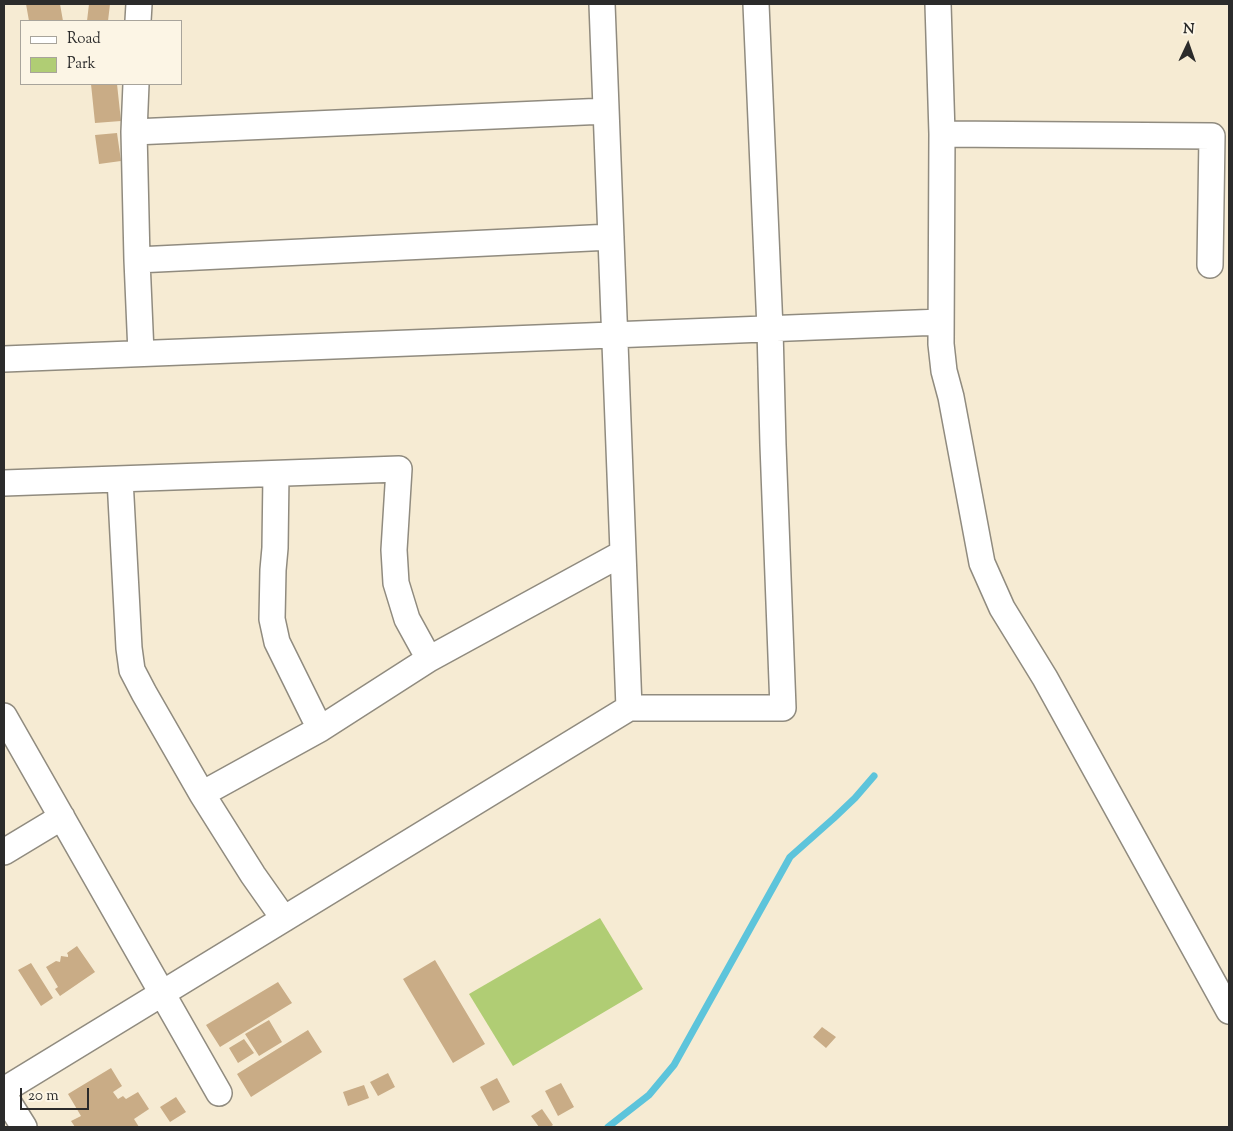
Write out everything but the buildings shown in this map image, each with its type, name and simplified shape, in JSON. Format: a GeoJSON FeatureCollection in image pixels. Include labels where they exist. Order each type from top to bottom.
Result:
{"type":"FeatureCollection","features":[{"type":"Feature","properties":{"kind":"street"},"geometry":{"type":"LineString","coordinates":[[138,20],[139,4]]}},
{"type":"Feature","properties":{"kind":"street"},"geometry":{"type":"LineString","coordinates":[[602,4],[629,708]]}},
{"type":"Feature","properties":{"kind":"street"},"geometry":{"type":"LineString","coordinates":[[4,1090],[629,708],[783,708],[770,329],[756,4]]}},
{"type":"Feature","properties":{"kind":"street"},"geometry":{"type":"LineString","coordinates":[[938,4],[942,134],[941,344],[944,371],[951,397],[982,563],[1002,608],[1045,678],[1229,1011]]}},
{"type":"Feature","properties":{"kind":"street"},"geometry":{"type":"LineString","coordinates":[[136,85],[134,132],[141,353]]}},
{"type":"Feature","properties":{"kind":"street"},"geometry":{"type":"LineString","coordinates":[[134,132],[606,111]]}},
{"type":"Feature","properties":{"kind":"street"},"geometry":{"type":"LineString","coordinates":[[942,134],[1212,136],[1210,265]]}},
{"type":"Feature","properties":{"kind":"street"},"geometry":{"type":"LineString","coordinates":[[137,260],[611,237]]}},
{"type":"Feature","properties":{"kind":"street"},"geometry":{"type":"LineString","coordinates":[[4,358],[941,322]]}},
{"type":"Feature","properties":{"kind":"street"},"geometry":{"type":"LineString","coordinates":[[4,483],[399,470],[394,550],[396,583],[407,619],[429,659]]}},
{"type":"Feature","properties":{"kind":"street"},"geometry":{"type":"LineString","coordinates":[[276,474],[272,620],[277,642],[320,729]]}},
{"type":"Feature","properties":{"kind":"street"},"geometry":{"type":"LineString","coordinates":[[120,479],[129,648],[132,670],[202,794],[284,919]]}},
{"type":"Feature","properties":{"kind":"street"},"geometry":{"type":"LineString","coordinates":[[202,794],[320,729],[429,659],[623,554]]}},
{"type":"Feature","properties":{"kind":"street"},"geometry":{"type":"LineString","coordinates":[[4,716],[218,1093]]}},
{"type":"Feature","properties":{"kind":"street"},"geometry":{"type":"LineString","coordinates":[[4,852],[62,817]]}},
{"type":"Feature","properties":{"kind":"street"},"geometry":{"type":"LineString","coordinates":[[4,1095],[24,1127]]}},
{"type":"Feature","properties":{"kind":"green space"},"geometry":{"type":"Polygon","coordinates":[[[600,918],[643,989],[513,1066],[469,994],[600,918]]]}},
{"type":"Feature","properties":{"kind":"waterway"},"geometry":{"type":"LineString","coordinates":[[608,1127],[649,1095],[674,1065],[790,857],[855,798],[874,776]]}}]}
